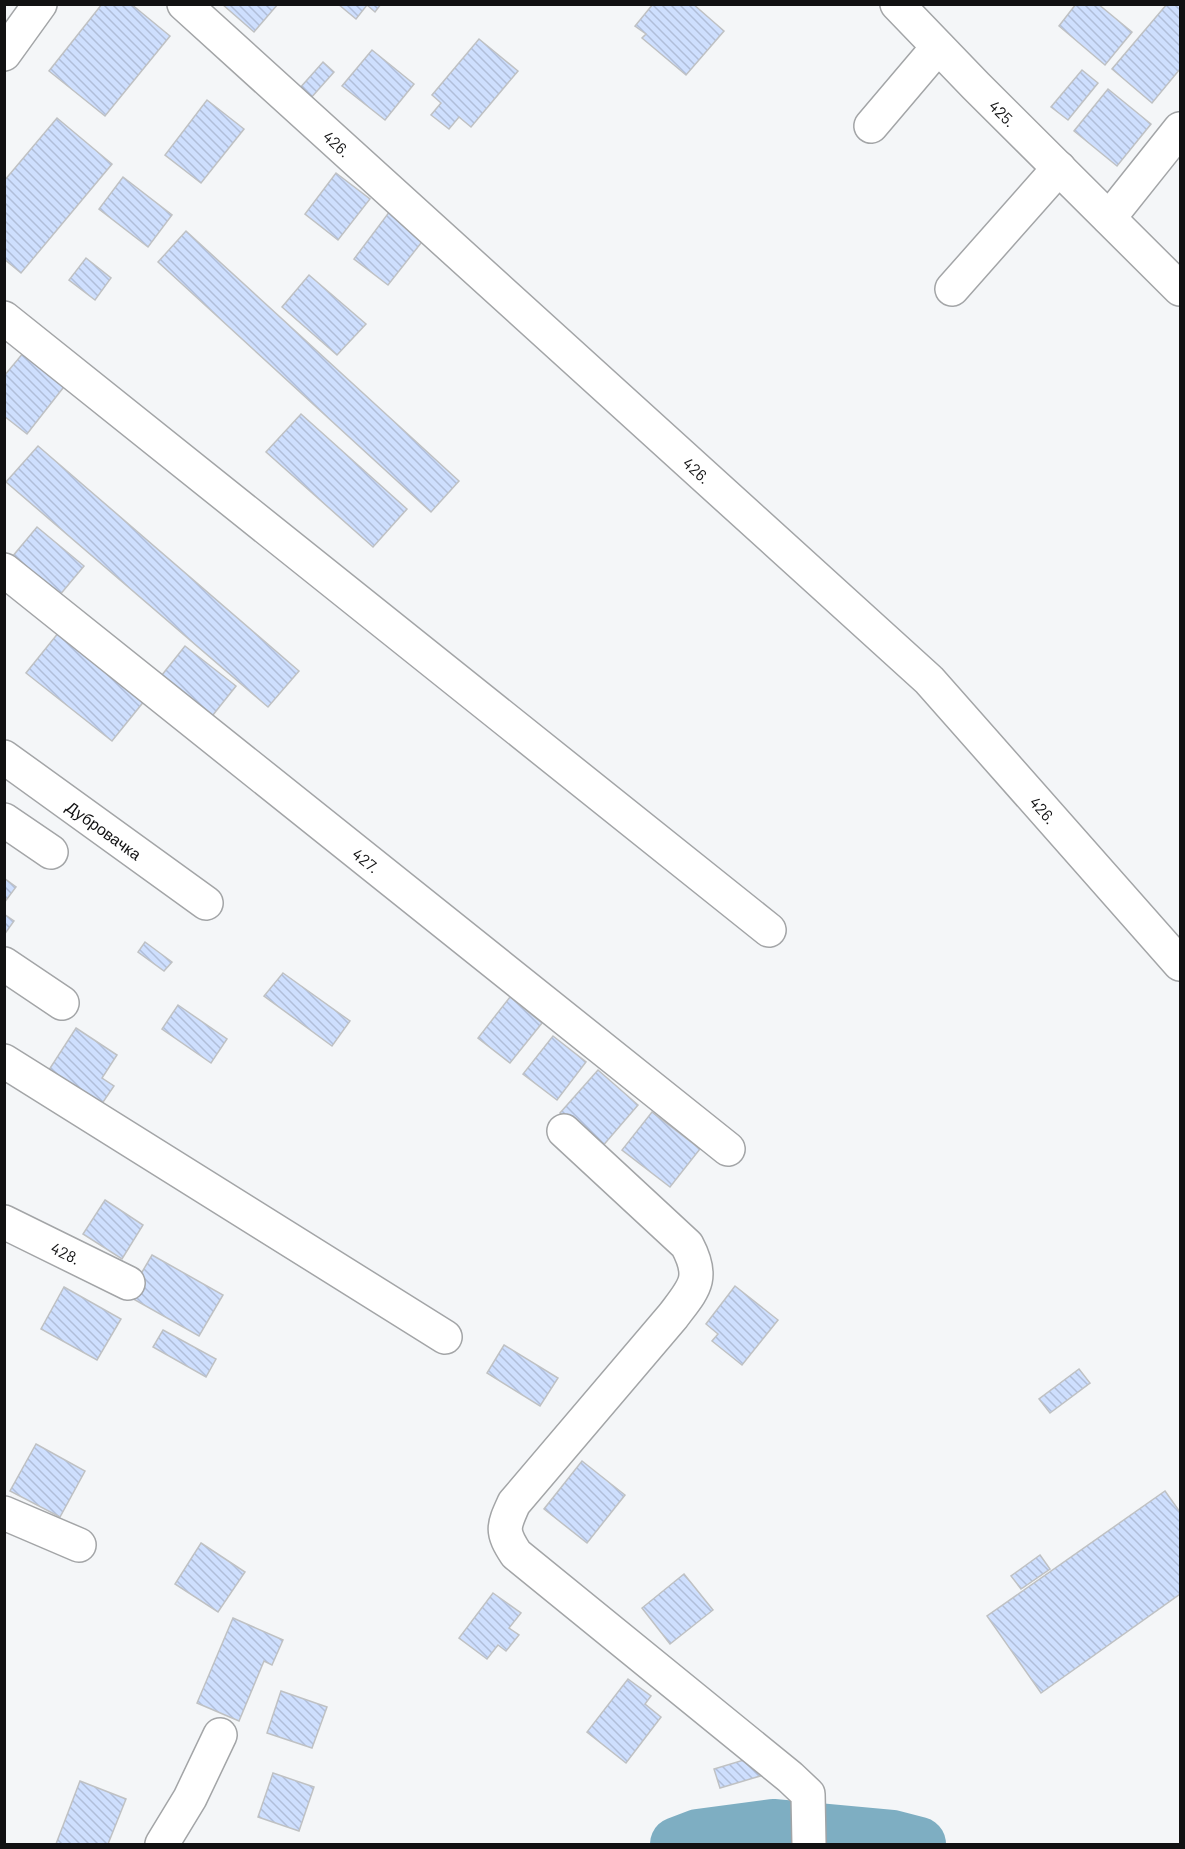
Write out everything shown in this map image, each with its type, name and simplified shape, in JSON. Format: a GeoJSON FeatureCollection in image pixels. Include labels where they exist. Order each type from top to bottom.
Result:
{"type":"FeatureCollection","features":[{"type":"Feature","properties":{"kind":"street"},"geometry":{"type":"LineString","coordinates":[[4,54],[40,4]]}},
{"type":"Feature","properties":{"kind":"street","name":"426."},"geometry":{"type":"LineString","coordinates":[[184,4],[928,680],[1180,964]]}},
{"type":"Feature","properties":{"kind":"street","name":"425."},"geometry":{"type":"LineString","coordinates":[[897,4],[1180,289]]}},
{"type":"Feature","properties":{"kind":"street"},"geometry":{"type":"LineString","coordinates":[[871,126],[938,46]]}},
{"type":"Feature","properties":{"kind":"street"},"geometry":{"type":"LineString","coordinates":[[1109,218],[1180,129]]}},
{"type":"Feature","properties":{"kind":"street"},"geometry":{"type":"LineString","coordinates":[[952,289],[1059,168]]}},
{"type":"Feature","properties":{"kind":"street"},"geometry":{"type":"LineString","coordinates":[[4,318],[769,930]]}},
{"type":"Feature","properties":{"kind":"street","name":"427."},"geometry":{"type":"LineString","coordinates":[[4,570],[728,1149]]}},
{"type":"Feature","properties":{"kind":"street","name":"Дубровачка"},"geometry":{"type":"LineString","coordinates":[[4,757],[171,880],[206,903]]}},
{"type":"Feature","properties":{"kind":"street"},"geometry":{"type":"LineString","coordinates":[[4,820],[51,852]]}},
{"type":"Feature","properties":{"kind":"street"},"geometry":{"type":"LineString","coordinates":[[4,964],[62,1003]]}},
{"type":"Feature","properties":{"kind":"street"},"geometry":{"type":"LineString","coordinates":[[4,1061],[445,1336]]}},
{"type":"Feature","properties":{"kind":"street"},"geometry":{"type":"LineString","coordinates":[[564,1131],[687,1245],[696,1261],[696,1279],[690,1293],[673,1316],[514,1503],[506,1521],[506,1538],[516,1554],[808,1794],[809,1831]]}},
{"type":"Feature","properties":{"kind":"street","name":"428."},"geometry":{"type":"LineString","coordinates":[[4,1222],[129,1283]]}},
{"type":"Feature","properties":{"kind":"street"},"geometry":{"type":"LineString","coordinates":[[4,1513],[79,1545]]}},
{"type":"Feature","properties":{"kind":"street"},"geometry":{"type":"LineString","coordinates":[[162,1845],[190,1798],[220,1735]]}},
{"type":"Feature","properties":{"kind":"building"},"geometry":{"type":"Polygon","coordinates":[[[102,4],[131,4],[170,36],[105,116],[49,71],[102,4]]]}},
{"type":"Feature","properties":{"kind":"building"},"geometry":{"type":"Polygon","coordinates":[[[222,4],[278,4],[254,32],[222,4]]]}},
{"type":"Feature","properties":{"kind":"building"},"geometry":{"type":"Polygon","coordinates":[[[338,4],[381,4],[375,12],[367,5],[356,19],[338,4]]]}},
{"type":"Feature","properties":{"kind":"building"},"geometry":{"type":"Polygon","coordinates":[[[653,4],[693,4],[724,31],[686,75],[642,38],[646,34],[635,26],[653,4]]]}},
{"type":"Feature","properties":{"kind":"building"},"geometry":{"type":"Polygon","coordinates":[[[1076,4],[1098,4],[1132,32],[1105,65],[1059,26],[1076,4]]]}},
{"type":"Feature","properties":{"kind":"building"},"geometry":{"type":"Polygon","coordinates":[[[1167,4],[1180,4],[1180,69],[1152,103],[1112,69],[1167,4]]]}},
{"type":"Feature","properties":{"kind":"building"},"geometry":{"type":"Polygon","coordinates":[[[479,39],[518,71],[471,127],[459,117],[449,129],[431,115],[441,103],[432,95],[479,39]]]}},
{"type":"Feature","properties":{"kind":"building"},"geometry":{"type":"Polygon","coordinates":[[[372,50],[414,84],[385,120],[342,86],[372,50]]]}},
{"type":"Feature","properties":{"kind":"building"},"geometry":{"type":"Polygon","coordinates":[[[323,62],[334,72],[310,99],[299,89],[323,62]]]}},
{"type":"Feature","properties":{"kind":"building"},"geometry":{"type":"Polygon","coordinates":[[[1082,70],[1098,83],[1068,120],[1051,107],[1082,70]]]}},
{"type":"Feature","properties":{"kind":"building"},"geometry":{"type":"Polygon","coordinates":[[[1108,89],[1151,124],[1117,166],[1074,131],[1108,89]]]}},
{"type":"Feature","properties":{"kind":"building"},"geometry":{"type":"Polygon","coordinates":[[[207,100],[244,129],[201,183],[165,155],[207,100]]]}},
{"type":"Feature","properties":{"kind":"building"},"geometry":{"type":"Polygon","coordinates":[[[57,118],[112,164],[21,273],[4,259],[4,181],[57,118]]]}},
{"type":"Feature","properties":{"kind":"building"},"geometry":{"type":"Polygon","coordinates":[[[336,173],[370,199],[338,240],[305,214],[336,173]]]}},
{"type":"Feature","properties":{"kind":"building"},"geometry":{"type":"Polygon","coordinates":[[[123,177],[172,215],[148,247],[99,209],[123,177]]]}},
{"type":"Feature","properties":{"kind":"building"},"geometry":{"type":"Polygon","coordinates":[[[390,211],[425,238],[388,285],[354,259],[390,211]]]}},
{"type":"Feature","properties":{"kind":"building"},"geometry":{"type":"Polygon","coordinates":[[[186,231],[459,481],[431,512],[158,262],[186,231]]]}},
{"type":"Feature","properties":{"kind":"building"},"geometry":{"type":"Polygon","coordinates":[[[86,258],[111,278],[95,300],[69,280],[86,258]]]}},
{"type":"Feature","properties":{"kind":"building"},"geometry":{"type":"Polygon","coordinates":[[[309,275],[366,324],[337,355],[282,307],[309,275]]]}},
{"type":"Feature","properties":{"kind":"building"},"geometry":{"type":"Polygon","coordinates":[[[29,346],[70,379],[27,434],[4,416],[4,376],[29,346]]]}},
{"type":"Feature","properties":{"kind":"building"},"geometry":{"type":"Polygon","coordinates":[[[301,414],[407,509],[373,547],[266,452],[301,414]]]}},
{"type":"Feature","properties":{"kind":"building"},"geometry":{"type":"Polygon","coordinates":[[[38,446],[299,671],[268,707],[6,482],[38,446]]]}},
{"type":"Feature","properties":{"kind":"building"},"geometry":{"type":"Polygon","coordinates":[[[37,527],[84,566],[59,596],[12,557],[37,527]]]}},
{"type":"Feature","properties":{"kind":"building"},"geometry":{"type":"Polygon","coordinates":[[[59,632],[145,700],[112,741],[26,673],[59,632]]]}},
{"type":"Feature","properties":{"kind":"building"},"geometry":{"type":"Polygon","coordinates":[[[185,646],[236,686],[209,720],[158,680],[185,646]]]}},
{"type":"Feature","properties":{"kind":"building"},"geometry":{"type":"Polygon","coordinates":[[[4,878],[16,887],[4,903],[4,878]]]}},
{"type":"Feature","properties":{"kind":"building"},"geometry":{"type":"Polygon","coordinates":[[[4,914],[14,921],[4,935],[4,914]]]}},
{"type":"Feature","properties":{"kind":"building"},"geometry":{"type":"Polygon","coordinates":[[[145,942],[172,962],[164,971],[138,952],[145,942]]]}},
{"type":"Feature","properties":{"kind":"building"},"geometry":{"type":"Polygon","coordinates":[[[283,973],[350,1021],[332,1046],[264,996],[283,973]]]}},
{"type":"Feature","properties":{"kind":"building"},"geometry":{"type":"Polygon","coordinates":[[[510,997],[542,1023],[510,1063],[478,1038],[510,997]]]}},
{"type":"Feature","properties":{"kind":"building"},"geometry":{"type":"Polygon","coordinates":[[[178,1005],[227,1039],[211,1063],[162,1029],[178,1005]]]}},
{"type":"Feature","properties":{"kind":"building"},"geometry":{"type":"Polygon","coordinates":[[[76,1028],[117,1055],[102,1078],[114,1086],[97,1111],[45,1076],[76,1028]]]}},
{"type":"Feature","properties":{"kind":"building"},"geometry":{"type":"Polygon","coordinates":[[[553,1036],[586,1062],[557,1100],[523,1074],[553,1036]]]}},
{"type":"Feature","properties":{"kind":"building"},"geometry":{"type":"Polygon","coordinates":[[[598,1070],[638,1105],[601,1148],[560,1113],[598,1070]]]}},
{"type":"Feature","properties":{"kind":"building"},"geometry":{"type":"Polygon","coordinates":[[[652,1112],[700,1149],[670,1187],[622,1150],[652,1112]]]}},
{"type":"Feature","properties":{"kind":"building"},"geometry":{"type":"Polygon","coordinates":[[[105,1200],[143,1225],[122,1259],[83,1234],[105,1200]]]}},
{"type":"Feature","properties":{"kind":"building"},"geometry":{"type":"Polygon","coordinates":[[[152,1255],[223,1295],[199,1336],[128,1296],[152,1255]]]}},
{"type":"Feature","properties":{"kind":"building"},"geometry":{"type":"Polygon","coordinates":[[[735,1286],[778,1320],[742,1365],[712,1341],[718,1334],[706,1324],[735,1286]]]}},
{"type":"Feature","properties":{"kind":"building"},"geometry":{"type":"Polygon","coordinates":[[[64,1287],[121,1319],[97,1360],[41,1329],[64,1287]]]}},
{"type":"Feature","properties":{"kind":"building"},"geometry":{"type":"Polygon","coordinates":[[[163,1330],[216,1359],[206,1377],[153,1347],[163,1330]]]}},
{"type":"Feature","properties":{"kind":"building"},"geometry":{"type":"Polygon","coordinates":[[[504,1345],[558,1378],[540,1406],[487,1373],[504,1345]]]}},
{"type":"Feature","properties":{"kind":"building"},"geometry":{"type":"Polygon","coordinates":[[[1079,1369],[1090,1383],[1050,1413],[1039,1399],[1079,1369]]]}},
{"type":"Feature","properties":{"kind":"building"},"geometry":{"type":"Polygon","coordinates":[[[36,1444],[85,1471],[60,1517],[10,1491],[36,1444]]]}},
{"type":"Feature","properties":{"kind":"building"},"geometry":{"type":"Polygon","coordinates":[[[582,1461],[625,1495],[587,1543],[544,1509],[582,1461]]]}},
{"type":"Feature","properties":{"kind":"building"},"geometry":{"type":"Polygon","coordinates":[[[1165,1491],[1180,1512],[1180,1594],[1041,1693],[987,1616],[1165,1491]]]}},
{"type":"Feature","properties":{"kind":"building"},"geometry":{"type":"Polygon","coordinates":[[[201,1543],[245,1572],[218,1612],[175,1584],[201,1543]]]}},
{"type":"Feature","properties":{"kind":"building"},"geometry":{"type":"Polygon","coordinates":[[[1040,1555],[1050,1569],[1021,1589],[1011,1576],[1040,1555]]]}},
{"type":"Feature","properties":{"kind":"building"},"geometry":{"type":"Polygon","coordinates":[[[684,1574],[713,1610],[670,1644],[642,1608],[684,1574]]]}},
{"type":"Feature","properties":{"kind":"building"},"geometry":{"type":"Polygon","coordinates":[[[493,1593],[521,1613],[509,1628],[519,1635],[506,1651],[498,1645],[487,1659],[459,1638],[493,1593]]]}},
{"type":"Feature","properties":{"kind":"building"},"geometry":{"type":"Polygon","coordinates":[[[233,1618],[283,1640],[272,1665],[264,1661],[239,1721],[197,1703],[233,1618]]]}},
{"type":"Feature","properties":{"kind":"building"},"geometry":{"type":"Polygon","coordinates":[[[628,1679],[651,1696],[645,1704],[661,1717],[626,1763],[587,1732],[628,1679]]]}},
{"type":"Feature","properties":{"kind":"building"},"geometry":{"type":"Polygon","coordinates":[[[281,1691],[327,1707],[312,1748],[267,1733],[281,1691]]]}},
{"type":"Feature","properties":{"kind":"building"},"geometry":{"type":"Polygon","coordinates":[[[747,1759],[767,1774],[720,1788],[714,1769],[747,1759]]]}},
{"type":"Feature","properties":{"kind":"building"},"geometry":{"type":"Polygon","coordinates":[[[273,1773],[314,1787],[299,1831],[258,1817],[273,1773]]]}},
{"type":"Feature","properties":{"kind":"building"},"geometry":{"type":"Polygon","coordinates":[[[80,1781],[126,1799],[108,1844],[56,1844],[80,1781]]]}},
{"type":"Feature","properties":{"kind":"waterway"},"geometry":{"type":"LineString","coordinates":[[677,1844],[698,1836],[773,1826],[892,1837],[919,1844]]}}]}
